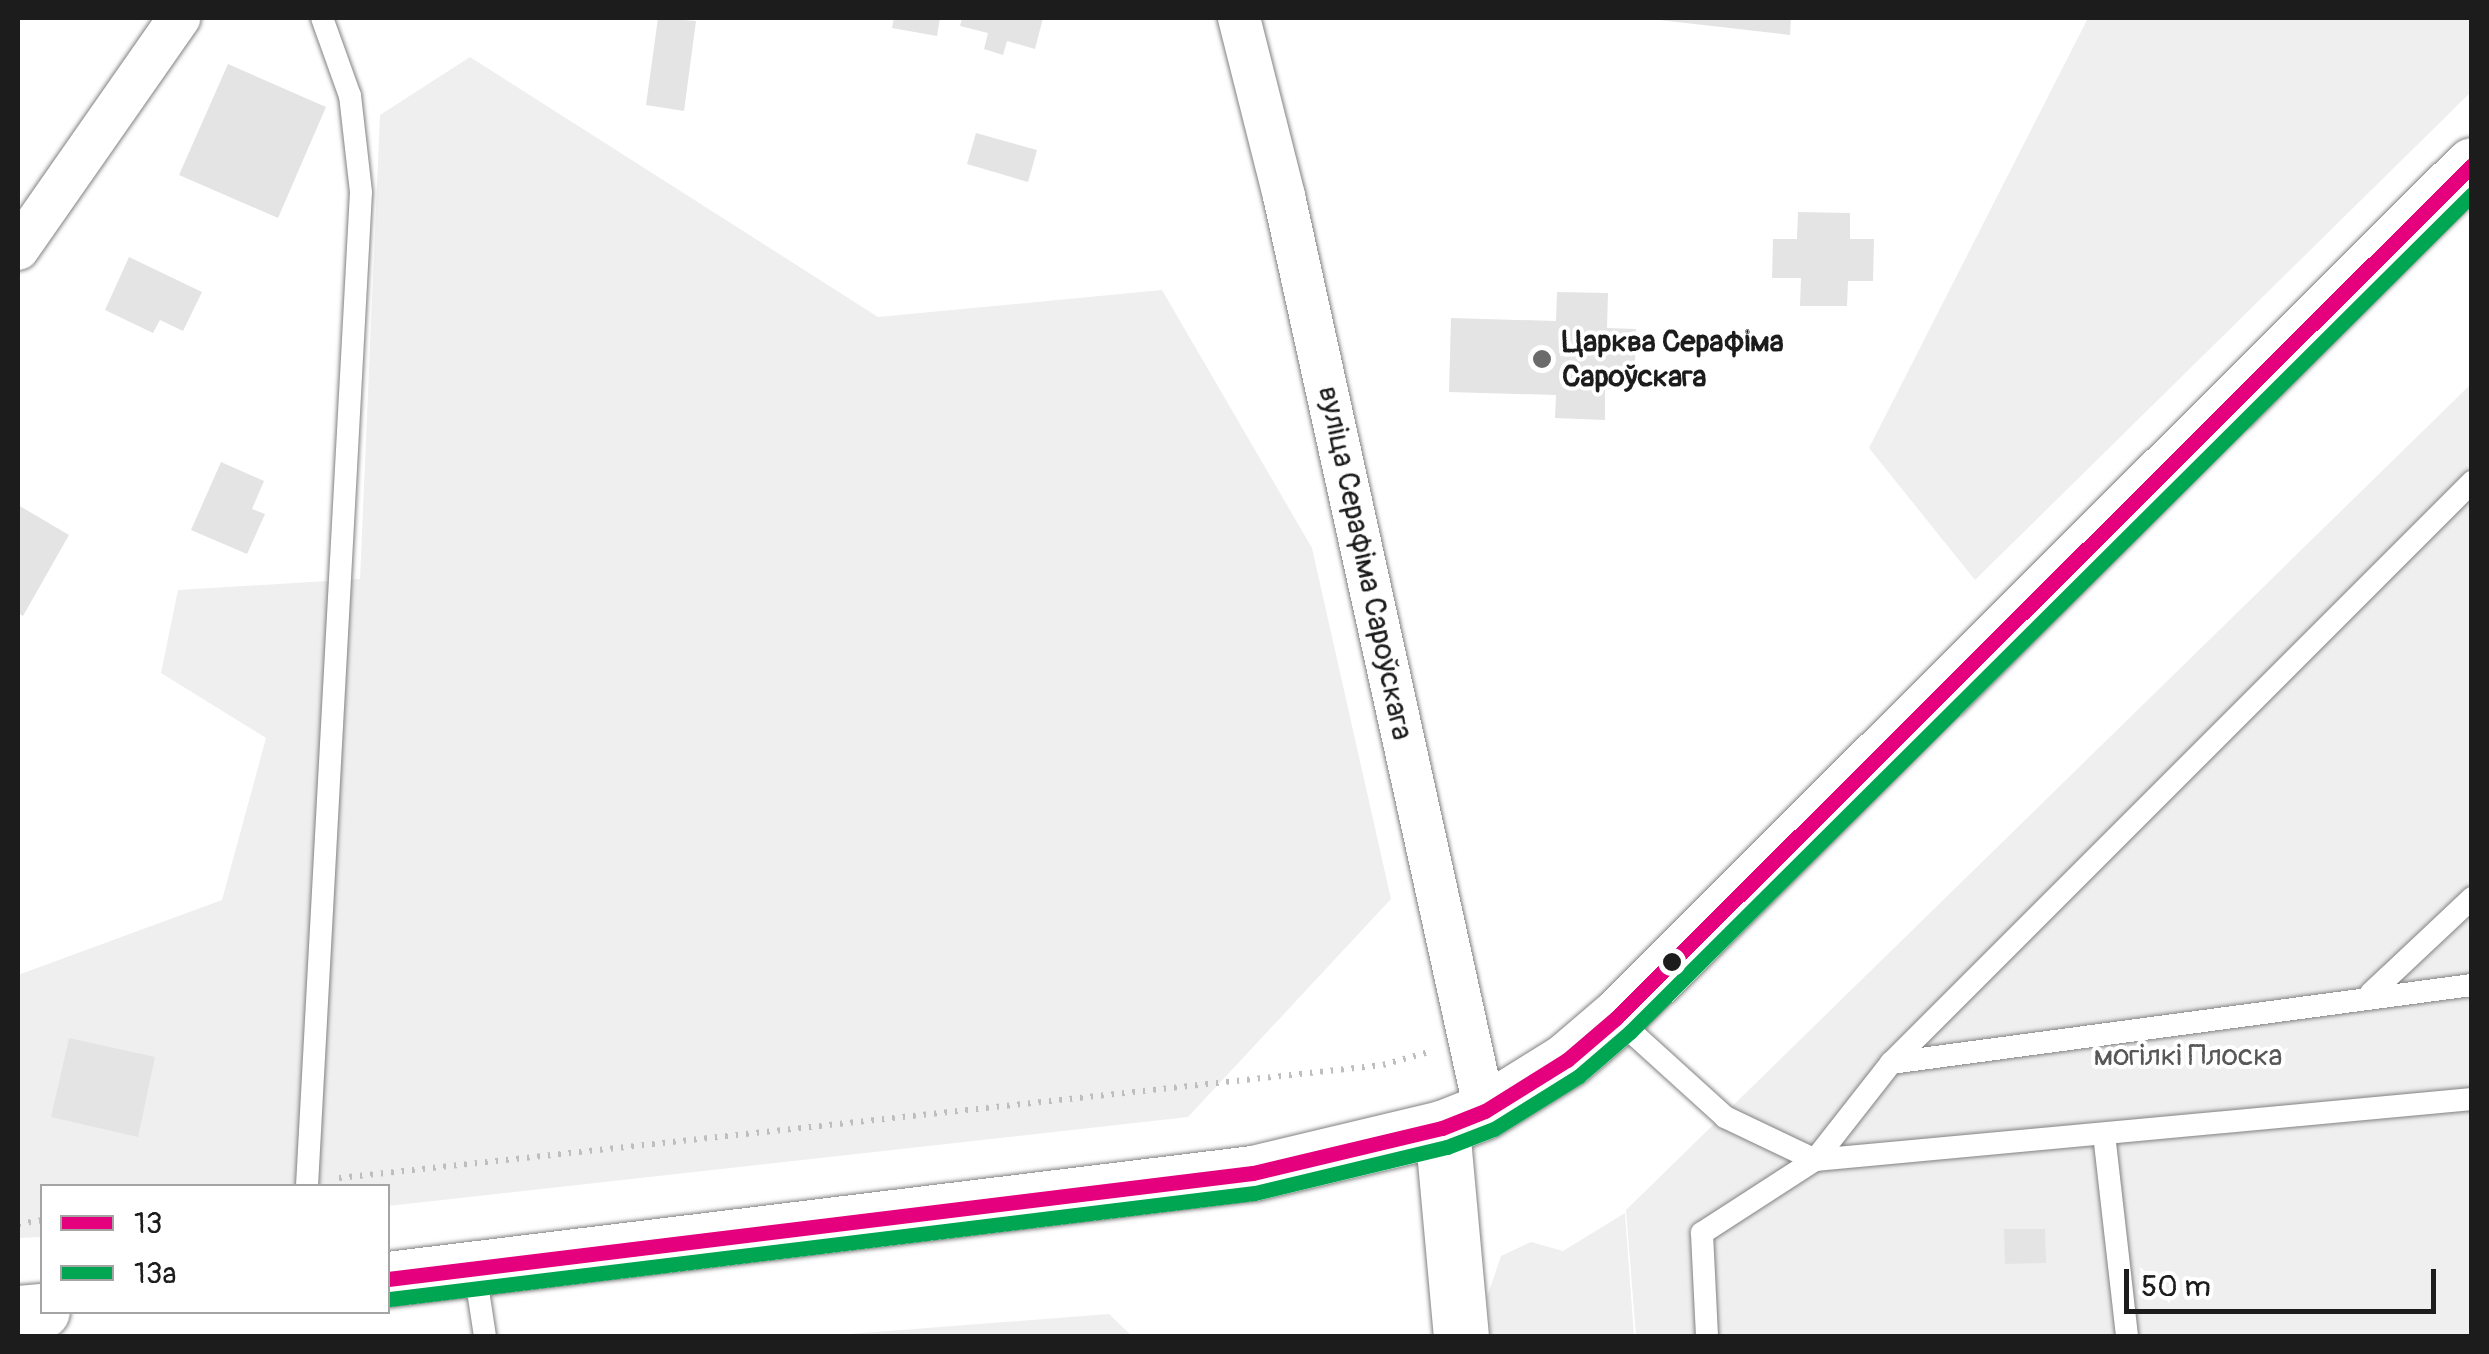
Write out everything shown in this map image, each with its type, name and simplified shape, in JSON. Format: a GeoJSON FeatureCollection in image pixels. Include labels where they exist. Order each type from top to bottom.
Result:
{"type":"FeatureCollection","features":[{"type":"Feature","properties":{"kind":"main road"},"geometry":{"type":"LineString","coordinates":[[390,1279],[1253,1173],[1463,1120],[1567,1060],[1616,1018],[2472,165]]}},
{"type":"Feature","properties":{"kind":"main road"},"geometry":{"type":"LineString","coordinates":[[1461,1336],[1463,1120]]}},
{"type":"Feature","properties":{"kind":"street"},"geometry":{"type":"LineString","coordinates":[[18,250],[180,18]]}},
{"type":"Feature","properties":{"kind":"street","name":"вуліца Серафіма Сароўскага"},"geometry":{"type":"LineString","coordinates":[[1239,18],[1284,196],[1469,1041],[1463,1120]]}},
{"type":"Feature","properties":{"kind":"lane"},"geometry":{"type":"LineString","coordinates":[[307,1184],[361,192],[350,96],[322,18]]}},
{"type":"Feature","properties":{"kind":"lane"},"geometry":{"type":"LineString","coordinates":[[1707,1336],[1702,1233],[1815,1160],[1890,1063],[2472,482]]}},
{"type":"Feature","properties":{"kind":"lane"},"geometry":{"type":"LineString","coordinates":[[2371,993],[2472,898]]}},
{"type":"Feature","properties":{"kind":"lane"},"geometry":{"type":"LineString","coordinates":[[1890,1063],[2371,993],[2472,984]]}},
{"type":"Feature","properties":{"kind":"lane"},"geometry":{"type":"LineString","coordinates":[[1616,1018],[1725,1117],[1815,1160],[2472,1099]]}},
{"type":"Feature","properties":{"kind":"lane"},"geometry":{"type":"LineString","coordinates":[[2104,1134],[2127,1336]]}},
{"type":"Feature","properties":{"kind":"lane"},"geometry":{"type":"LineString","coordinates":[[475,1271],[485,1336]]}},
{"type":"Feature","properties":{"kind":"path"},"geometry":{"type":"LineString","coordinates":[[307,1184],[1383,1065],[1469,1041]]}},
{"type":"Feature","properties":{"kind":"green space"},"geometry":{"type":"Polygon","coordinates":[[[2088,18],[2471,18],[2471,92],[1975,580],[1869,448],[2088,18]]]}},
{"type":"Feature","properties":{"kind":"green space"},"geometry":{"type":"Polygon","coordinates":[[[470,57],[878,317],[1162,290],[1312,548],[1391,899],[1188,1117],[390,1206],[390,1184],[40,1184],[40,1237],[18,1238],[18,975],[222,900],[266,738],[161,673],[178,590],[360,579],[380,115],[470,57]]]}},
{"type":"Feature","properties":{"kind":"green space","name":"могілкі Плоска"},"geometry":{"type":"Polygon","coordinates":[[[2471,384],[2471,1336],[1636,1336],[1626,1210],[2471,384]]]}},
{"type":"Feature","properties":{"kind":"green space"},"geometry":{"type":"Polygon","coordinates":[[[1625,1213],[1634,1336],[1491,1336],[1487,1297],[1501,1256],[1531,1242],[1563,1251],[1625,1213]]]}},
{"type":"Feature","properties":{"kind":"green space"},"geometry":{"type":"Polygon","coordinates":[[[1109,1314],[1132,1336],[823,1336],[1109,1314]]]}},
{"type":"Feature","properties":{"kind":"building"},"geometry":{"type":"Polygon","coordinates":[[[658,18],[696,21],[684,111],[646,105],[658,18]]]}},
{"type":"Feature","properties":{"kind":"building"},"geometry":{"type":"Polygon","coordinates":[[[894,18],[940,18],[937,36],[892,28],[894,18]]]}},
{"type":"Feature","properties":{"kind":"building"},"geometry":{"type":"Polygon","coordinates":[[[962,18],[1043,18],[1035,49],[1007,41],[1003,55],[984,49],[988,33],[960,26],[962,18]]]}},
{"type":"Feature","properties":{"kind":"building"},"geometry":{"type":"Polygon","coordinates":[[[1642,18],[1791,18],[1790,35],[1642,18]]]}},
{"type":"Feature","properties":{"kind":"building"},"geometry":{"type":"Polygon","coordinates":[[[228,64],[326,107],[278,218],[179,175],[228,64]]]}},
{"type":"Feature","properties":{"kind":"building"},"geometry":{"type":"Polygon","coordinates":[[[976,133],[1037,150],[1028,182],[967,164],[976,133]]]}},
{"type":"Feature","properties":{"kind":"building"},"geometry":{"type":"Polygon","coordinates":[[[1798,212],[1850,213],[1850,239],[1874,239],[1873,281],[1848,281],[1847,306],[1800,306],[1801,278],[1772,278],[1773,239],[1797,239],[1798,212]]]}},
{"type":"Feature","properties":{"kind":"building"},"geometry":{"type":"Polygon","coordinates":[[[129,257],[202,292],[183,331],[160,320],[153,333],[105,310],[129,257]]]}},
{"type":"Feature","properties":{"kind":"building","name":"Царква Серафіма Сароўскага"},"geometry":{"type":"Polygon","coordinates":[[[1557,292],[1608,293],[1607,328],[1636,329],[1634,390],[1605,389],[1605,420],[1555,418],[1556,395],[1449,392],[1451,318],[1556,321],[1557,292]]]}},
{"type":"Feature","properties":{"kind":"building"},"geometry":{"type":"Polygon","coordinates":[[[221,462],[264,481],[252,509],[265,514],[247,554],[191,530],[221,462]]]}},
{"type":"Feature","properties":{"kind":"building"},"geometry":{"type":"Polygon","coordinates":[[[18,505],[69,535],[23,616],[18,613],[18,505]]]}},
{"type":"Feature","properties":{"kind":"building"},"geometry":{"type":"Polygon","coordinates":[[[69,1038],[155,1057],[138,1137],[51,1117],[69,1038]]]}},
{"type":"Feature","properties":{"kind":"building"},"geometry":{"type":"Polygon","coordinates":[[[2004,1229],[2045,1229],[2046,1263],[2005,1264],[2004,1229]]]}},
{"type":"Feature","properties":{"kind":"transit line","name":"13"},"geometry":{"type":"LineString","coordinates":[[390,1279],[1253,1173],[1442,1128],[1485,1111],[1567,1060],[1616,1018],[2472,165]]}},
{"type":"Feature","properties":{"kind":"transit line","name":"13а"},"geometry":{"type":"LineString","coordinates":[[390,1299],[1255,1193],[1447,1147],[1494,1129],[1579,1076],[1630,1032],[2472,194]]}},
{"type":"Feature","properties":{"kind":"place","name":"Царква Серафіма Сароўскага"},"geometry":{"type":"Point","coordinates":[1542,359]}}]}
